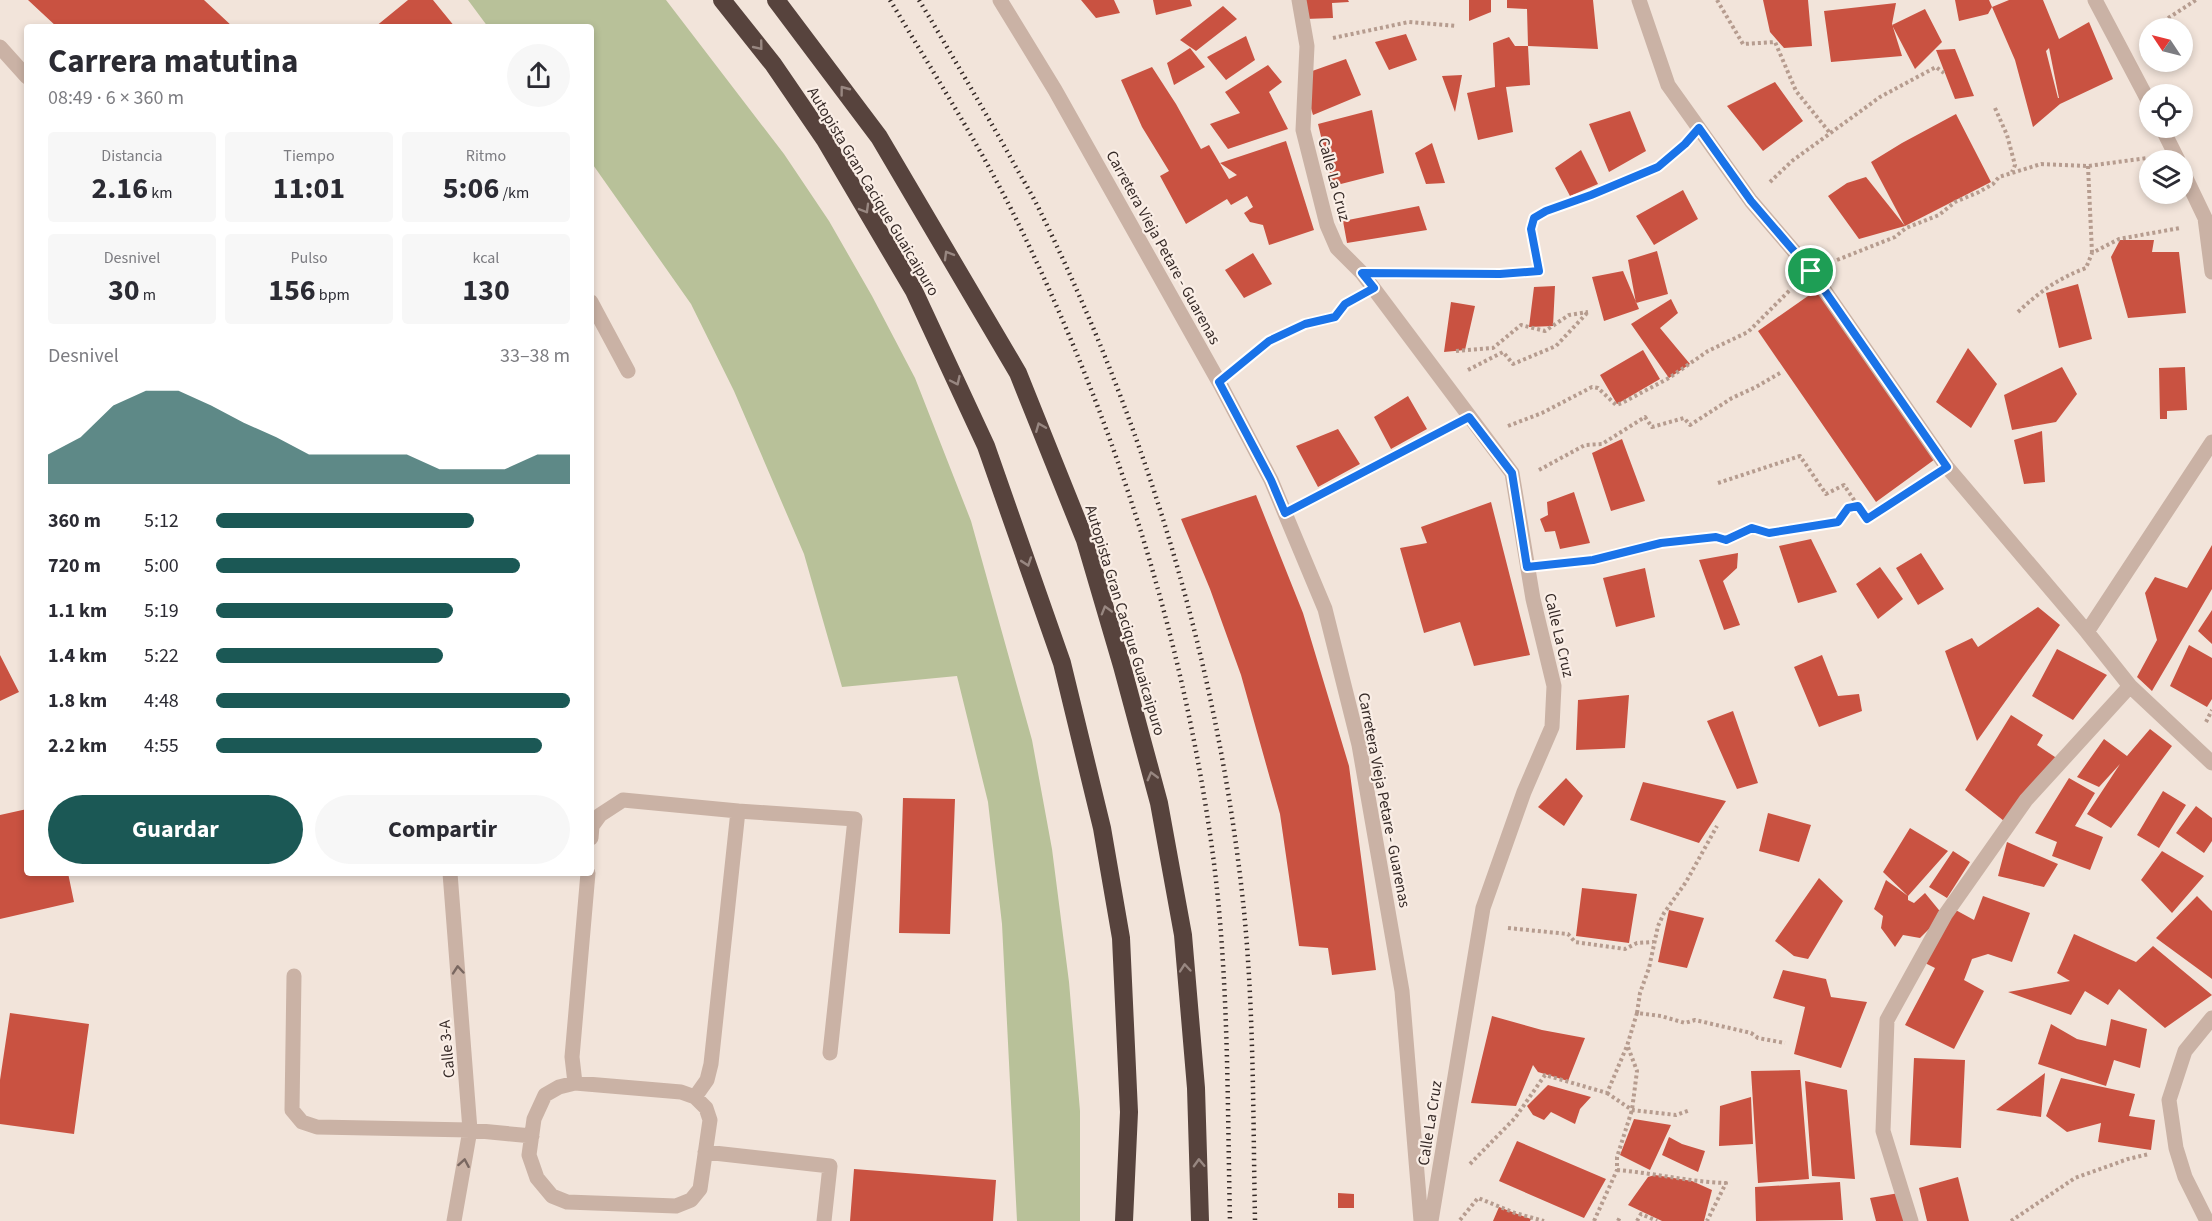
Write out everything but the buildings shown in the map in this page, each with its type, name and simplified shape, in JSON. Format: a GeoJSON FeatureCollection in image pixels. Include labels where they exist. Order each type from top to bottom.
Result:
{"type":"FeatureCollection","features":[{"type":"Feature","properties":{"kind":"highway","name":"Autopista Gran Cacique Guaicaipuro"},"geometry":{"type":"LineString","coordinates":[[722,0],[773,64],[825,140],[914,291],[986,446],[1062,663],[1102,828],[1121,938],[1129,1112],[1124,1221]]}},
{"type":"Feature","properties":{"kind":"highway","name":"Autopista Gran Cacique Guaicaipuro"},"geometry":{"type":"LineString","coordinates":[[776,0],[879,137],[1018,373],[1085,540],[1159,803],[1183,935],[1196,1088],[1200,1221]]}},
{"type":"Feature","properties":{"kind":"street","name":"Carretera Vieja Petare - Guarenas"},"geometry":{"type":"LineString","coordinates":[[999,0],[1055,90],[1219,382],[1271,480],[1325,609],[1359,745],[1402,992],[1421,1221]]}},
{"type":"Feature","properties":{"kind":"street","name":"Calle La Cruz"},"geometry":{"type":"LineString","coordinates":[[1299,0],[1307,46],[1303,130],[1327,225],[1337,248],[1374,288],[1512,473],[1533,599],[1554,686],[1552,727],[1504,843],[1483,908],[1431,1221]]}},
{"type":"Feature","properties":{"kind":"street"},"geometry":{"type":"LineString","coordinates":[[1639,0],[1668,85],[1751,201],[1811,271],[1947,467],[2130,686],[2212,763]]}},
{"type":"Feature","properties":{"kind":"street"},"geometry":{"type":"LineString","coordinates":[[2095,0],[2139,84]]}},
{"type":"Feature","properties":{"kind":"street"},"geometry":{"type":"LineString","coordinates":[[0,47],[24,74]]}},
{"type":"Feature","properties":{"kind":"street"},"geometry":{"type":"LineString","coordinates":[[2193,188],[2209,213],[2212,272]]}},
{"type":"Feature","properties":{"kind":"street"},"geometry":{"type":"LineString","coordinates":[[594,308],[628,371]]}},
{"type":"Feature","properties":{"kind":"street"},"geometry":{"type":"LineString","coordinates":[[2087,632],[2212,442]]}},
{"type":"Feature","properties":{"kind":"street"},"geometry":{"type":"LineString","coordinates":[[1911,1221],[1883,1131],[1887,1020],[1945,915],[2026,800],[2130,686]]}},
{"type":"Feature","properties":{"kind":"street"},"geometry":{"type":"LineString","coordinates":[[594,823],[600,815],[623,800],[855,819],[830,1053]]}},
{"type":"Feature","properties":{"kind":"street"},"geometry":{"type":"LineString","coordinates":[[695,1097],[707,1080],[711,1064],[738,811]]}},
{"type":"Feature","properties":{"kind":"street","name":"Calle 3-A"},"geometry":{"type":"LineString","coordinates":[[450,876],[470,1130],[454,1221]]}},
{"type":"Feature","properties":{"kind":"street"},"geometry":{"type":"LineString","coordinates":[[574,1083],[572,1057],[588,876]]}},
{"type":"Feature","properties":{"kind":"street"},"geometry":{"type":"LineString","coordinates":[[294,976],[292,1110],[302,1122],[317,1127],[470,1130],[532,1136]]}},
{"type":"Feature","properties":{"kind":"street"},"geometry":{"type":"LineString","coordinates":[[2208,1221],[2185,1177],[2176,1148],[2169,1100],[2185,1052],[2206,1035],[2212,1018]]}},
{"type":"Feature","properties":{"kind":"street"},"geometry":{"type":"LineString","coordinates":[[574,1083],[681,1092],[695,1097],[706,1108],[710,1120],[700,1190],[691,1200],[676,1206],[567,1202],[552,1196],[537,1178],[529,1155],[534,1119],[545,1095],[559,1087],[574,1083]]}},
{"type":"Feature","properties":{"kind":"street"},"geometry":{"type":"LineString","coordinates":[[705,1152],[830,1166],[824,1221]]}},
{"type":"Feature","properties":{"kind":"path"},"geometry":{"type":"LineString","coordinates":[[1717,0],[1743,44],[1775,42],[1796,91],[1830,133]]}},
{"type":"Feature","properties":{"kind":"path"},"geometry":{"type":"LineString","coordinates":[[2168,18],[2196,0]]}},
{"type":"Feature","properties":{"kind":"path"},"geometry":{"type":"LineString","coordinates":[[1307,46],[1409,22],[1456,26]]}},
{"type":"Feature","properties":{"kind":"path"},"geometry":{"type":"LineString","coordinates":[[1792,161],[1880,96],[1936,67],[1944,73]]}},
{"type":"Feature","properties":{"kind":"path"},"geometry":{"type":"LineString","coordinates":[[1995,108],[2007,135],[2015,165],[2011,173]]}},
{"type":"Feature","properties":{"kind":"path"},"geometry":{"type":"LineString","coordinates":[[1362,273],[1489,274],[1539,271],[1531,229],[1534,218],[1546,211],[1658,167],[1685,144],[1699,128]]}},
{"type":"Feature","properties":{"kind":"path"},"geometry":{"type":"LineString","coordinates":[[1486,438],[1592,387],[1598,388],[1616,405],[1622,403],[1669,378],[1708,351],[1748,332],[1766,312],[1811,271],[1895,237],[1906,228],[1939,215],[1954,202],[1979,192],[1993,184],[1999,177],[2041,164],[2088,166],[2139,159]]}},
{"type":"Feature","properties":{"kind":"path"},"geometry":{"type":"LineString","coordinates":[[2018,312],[2040,291],[2065,276],[2086,268],[2092,253],[2088,166]]}},
{"type":"Feature","properties":{"kind":"path"},"geometry":{"type":"LineString","coordinates":[[2092,253],[2119,239],[2184,228],[2200,223],[2209,213]]}},
{"type":"Feature","properties":{"kind":"path"},"geometry":{"type":"LineString","coordinates":[[1219,382],[1269,341],[1305,324],[1335,317],[1345,304],[1374,288]]}},
{"type":"Feature","properties":{"kind":"path"},"geometry":{"type":"LineString","coordinates":[[1422,353],[1493,348],[1521,326],[1545,331],[1569,315],[1588,312],[1556,346],[1513,364],[1503,352],[1444,382]]}},
{"type":"Feature","properties":{"kind":"path"},"geometry":{"type":"LineString","coordinates":[[1513,480],[1535,472],[1585,445],[1602,444],[1645,417],[1652,427],[1684,418],[1690,425],[1732,398],[1780,373]]}},
{"type":"Feature","properties":{"kind":"path"},"geometry":{"type":"LineString","coordinates":[[1285,513],[1469,417]]}},
{"type":"Feature","properties":{"kind":"path"},"geometry":{"type":"LineString","coordinates":[[1718,483],[1800,456],[1826,494],[1844,485],[1867,519],[1947,467]]}},
{"type":"Feature","properties":{"kind":"path"},"geometry":{"type":"LineString","coordinates":[[1527,567],[1593,560],[1661,543],[1716,537],[1726,540],[1752,528],[1769,533],[1791,531],[1838,522],[1848,508],[1858,506]]}},
{"type":"Feature","properties":{"kind":"path"},"geometry":{"type":"LineString","coordinates":[[1607,1093],[1628,1046],[1653,942],[1664,913],[1686,882],[1717,826]]}},
{"type":"Feature","properties":{"kind":"path"},"geometry":{"type":"LineString","coordinates":[[1480,926],[1568,934],[1575,942],[1625,949],[1637,943],[1653,942]]}},
{"type":"Feature","properties":{"kind":"path"},"geometry":{"type":"LineString","coordinates":[[1637,1013],[1662,1016],[1685,1023],[1695,1020],[1751,1033],[1758,1038],[1785,1043]]}},
{"type":"Feature","properties":{"kind":"path"},"geometry":{"type":"LineString","coordinates":[[1594,1221],[1617,1170],[1617,1157],[1632,1110],[1636,1071],[1628,1046]]}},
{"type":"Feature","properties":{"kind":"path"},"geometry":{"type":"LineString","coordinates":[[1466,1168],[1515,1118],[1545,1075],[1607,1093],[1632,1110],[1676,1115],[1690,1110]]}},
{"type":"Feature","properties":{"kind":"path"},"geometry":{"type":"LineString","coordinates":[[2011,1221],[2075,1178],[2127,1159],[2176,1148]]}},
{"type":"Feature","properties":{"kind":"path"},"geometry":{"type":"LineString","coordinates":[[1617,1170],[1670,1176],[1700,1183],[1726,1183],[1707,1221]]}},
{"type":"Feature","properties":{"kind":"path"},"geometry":{"type":"LineString","coordinates":[[1459,1221],[1478,1198],[1515,1213],[1544,1221]]}},
{"type":"Feature","properties":{"kind":"path"},"geometry":{"type":"LineString","coordinates":[[1637,1221],[1641,1214],[1657,1221]]}},
{"type":"Feature","properties":{"kind":"green space"},"geometry":{"type":"Polygon","coordinates":[[[468,0],[666,0],[784,154],[829,221],[915,378],[971,521],[1032,740],[1052,849],[1069,982],[1080,1111],[1080,1221],[1017,1221],[1002,924],[988,802],[957,676],[842,687],[804,554],[734,391],[691,304],[594,166],[594,24],[486,24],[468,0]]]}},
{"type":"Feature","properties":{"kind":"railway"},"geometry":{"type":"LineString","coordinates":[[890,0],[989,167],[1053,297],[1112,446],[1138,522],[1160,599],[1197,755],[1216,882],[1226,1027],[1230,1221]]}},
{"type":"Feature","properties":{"kind":"railway"},"geometry":{"type":"LineString","coordinates":[[919,0],[1041,213],[1114,380],[1146,466],[1173,553],[1197,641],[1217,730],[1244,911],[1251,1027],[1255,1221]]}},
{"type":"Feature","properties":{"kind":"route"},"geometry":{"type":"LineString","coordinates":[[1699,128],[1751,201],[1811,271],[1947,467],[1867,519],[1858,506],[1848,508],[1838,522],[1791,531],[1769,533],[1752,528],[1726,540],[1716,537],[1661,543],[1593,560],[1527,567],[1512,473],[1469,417],[1285,513],[1271,480],[1219,382],[1269,341],[1305,324],[1335,317],[1345,304],[1374,288],[1362,273],[1500,274],[1539,271],[1531,229],[1534,218],[1546,211],[1569,204],[1658,167],[1685,144],[1699,128]]}}]}
